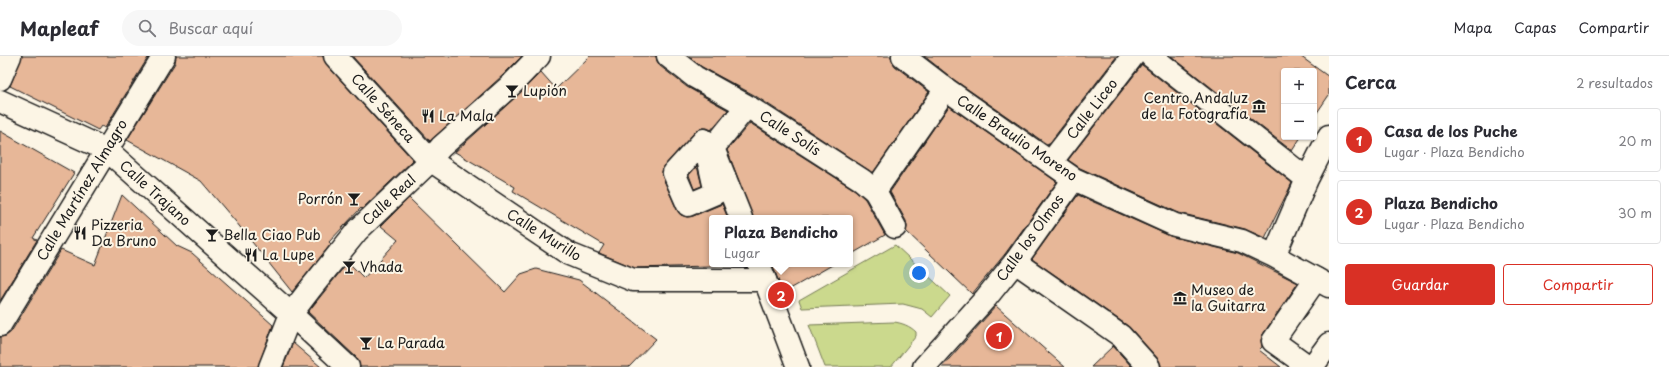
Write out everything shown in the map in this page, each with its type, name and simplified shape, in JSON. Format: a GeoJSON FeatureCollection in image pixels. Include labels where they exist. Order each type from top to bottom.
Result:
{"type":"FeatureCollection","features":[{"type":"Feature","properties":{"kind":"street"},"geometry":{"type":"LineString","coordinates":[[0,79],[10,56]]}},
{"type":"Feature","properties":{"kind":"street","name":"Calle Martínez Almagro"},"geometry":{"type":"LineString","coordinates":[[0,325],[164,56]]}},
{"type":"Feature","properties":{"kind":"street","name":"Calle Séneca"},"geometry":{"type":"LineString","coordinates":[[335,56],[430,160]]}},
{"type":"Feature","properties":{"kind":"street","name":"Calle Real"},"geometry":{"type":"LineString","coordinates":[[270,367],[291,314],[357,231],[430,160],[441,147],[511,85],[539,56]]}},
{"type":"Feature","properties":{"kind":"street","name":"Calle Solís"},"geometry":{"type":"LineString","coordinates":[[668,56],[694,77],[747,106],[862,180],[875,192],[895,227]]}},
{"type":"Feature","properties":{"kind":"street","name":"Calle Liceo"},"geometry":{"type":"LineString","coordinates":[[1051,162],[1133,56]]}},
{"type":"Feature","properties":{"kind":"street"},"geometry":{"type":"LineString","coordinates":[[1151,56],[1307,179]]}},
{"type":"Feature","properties":{"kind":"street","name":"Calle Braulio Moreno"},"geometry":{"type":"LineString","coordinates":[[908,58],[946,89],[1074,179],[1175,225],[1242,241],[1323,282]]}},
{"type":"Feature","properties":{"kind":"street"},"geometry":{"type":"LineString","coordinates":[[875,192],[946,89]]}},
{"type":"Feature","properties":{"kind":"street"},"geometry":{"type":"LineString","coordinates":[[740,215],[713,148],[747,106]]}},
{"type":"Feature","properties":{"kind":"street","name":"Calle Trajano"},"geometry":{"type":"LineString","coordinates":[[2,108],[107,150],[291,314],[348,367]]}},
{"type":"Feature","properties":{"kind":"street"},"geometry":{"type":"LineString","coordinates":[[1274,256],[1307,179],[1329,136]]}},
{"type":"Feature","properties":{"kind":"street","name":"Calle Murillo"},"geometry":{"type":"LineString","coordinates":[[430,160],[569,254],[633,280],[762,272]]}},
{"type":"Feature","properties":{"kind":"street","name":"Calle los Olmos"},"geometry":{"type":"LineString","coordinates":[[924,367],[986,298],[1015,262],[1074,179]]}},
{"type":"Feature","properties":{"kind":"street"},"geometry":{"type":"LineString","coordinates":[[1015,262],[1121,336],[1149,367]]}},
{"type":"Feature","properties":{"kind":"street"},"geometry":{"type":"LineString","coordinates":[[762,272],[798,367]]}},
{"type":"Feature","properties":{"kind":"street"},"geometry":{"type":"LineString","coordinates":[[1308,367],[1273,341],[1323,282]]}},
{"type":"Feature","properties":{"kind":"street"},"geometry":{"type":"LineString","coordinates":[[1312,367],[1329,344]]}},
{"type":"Feature","properties":{"kind":"green space"},"geometry":{"type":"Polygon","coordinates":[[[895,245],[950,296],[932,317],[922,309],[903,304],[802,308],[799,300],[895,245]]]}},
{"type":"Feature","properties":{"kind":"green space"},"geometry":{"type":"Polygon","coordinates":[[[894,322],[911,328],[916,332],[916,336],[891,367],[825,367],[809,325],[894,322]]]}},
{"type":"Feature","properties":{"kind":"building"},"geometry":{"type":"Polygon","coordinates":[[[22,56],[149,56],[105,128],[101,126],[98,130],[10,86],[22,56]]]}},
{"type":"Feature","properties":{"kind":"building"},"geometry":{"type":"Polygon","coordinates":[[[176,56],[323,56],[326,64],[413,160],[362,209],[361,208],[329,242],[331,244],[292,292],[201,181],[127,140],[175,63],[176,56]]]}},
{"type":"Feature","properties":{"kind":"building"},"geometry":{"type":"Polygon","coordinates":[[[352,56],[522,56],[430,141],[352,56]]]}},
{"type":"Feature","properties":{"kind":"building"},"geometry":{"type":"Polygon","coordinates":[[[590,56],[656,56],[660,66],[687,87],[728,110],[711,130],[701,128],[695,132],[665,165],[662,171],[663,178],[677,210],[681,215],[687,217],[693,216],[722,204],[727,215],[709,215],[709,266],[635,268],[599,253],[604,245],[513,191],[515,187],[455,152],[541,72],[556,89],[590,56]]]}},
{"type":"Feature","properties":{"kind":"building"},"geometry":{"type":"Polygon","coordinates":[[[688,56],[891,56],[895,66],[929,92],[873,173],[754,95],[702,67],[688,56]]]}},
{"type":"Feature","properties":{"kind":"building"},"geometry":{"type":"Polygon","coordinates":[[[924,56],[1117,56],[1048,145],[953,79],[924,56]]]}},
{"type":"Feature","properties":{"kind":"building","name":"Centro Andaluz de la Fotografía"},"geometry":{"type":"Polygon","coordinates":[[[1171,56],[1300,56],[1317,68],[1281,68],[1281,140],[1299,140],[1292,151],[1171,56]]]}},
{"type":"Feature","properties":{"kind":"building"},"geometry":{"type":"Polygon","coordinates":[[[1142,65],[1292,183],[1265,238],[1245,229],[1179,213],[1080,168],[1068,160],[1142,65]]]}},
{"type":"Feature","properties":{"kind":"building","name":"Centro Andaluz de la Fotografía"},"geometry":{"type":"Polygon","coordinates":[[[1317,68],[1329,77],[1329,95],[1317,113],[1317,68]]]}},
{"type":"Feature","properties":{"kind":"building"},"geometry":{"type":"Polygon","coordinates":[[[949,106],[1057,182],[1005,254],[972,294],[906,231],[906,221],[890,192],[949,106]]]}},
{"type":"Feature","properties":{"kind":"building"},"geometry":{"type":"Polygon","coordinates":[[[750,123],[855,190],[865,199],[885,235],[853,253],[853,215],[752,215],[727,150],[750,123]]]}},
{"type":"Feature","properties":{"kind":"building"},"geometry":{"type":"Polygon","coordinates":[[[0,131],[74,173],[33,238],[37,240],[0,301],[0,131]]]}},
{"type":"Feature","properties":{"kind":"building"},"geometry":{"type":"Polygon","coordinates":[[[697,166],[702,186],[694,189],[689,175],[697,166]]]}},
{"type":"Feature","properties":{"kind":"building"},"geometry":{"type":"Polygon","coordinates":[[[122,195],[177,246],[192,253],[273,325],[258,367],[0,367],[0,337],[6,336],[11,332],[61,250],[95,265],[122,195]]]}},
{"type":"Feature","properties":{"kind":"building"},"geometry":{"type":"Polygon","coordinates":[[[1078,195],[1170,236],[1238,253],[1298,283],[1263,334],[1261,340],[1262,347],[1259,350],[1281,367],[1161,367],[1158,359],[1128,326],[1032,259],[1078,195]]]}},
{"type":"Feature","properties":{"kind":"building"},"geometry":{"type":"Polygon","coordinates":[[[409,198],[505,292],[521,274],[536,269],[579,280],[656,339],[629,367],[360,367],[357,358],[308,312],[348,262],[364,278],[398,240],[381,226],[409,198]]]}},
{"type":"Feature","properties":{"kind":"building"},"geometry":{"type":"Polygon","coordinates":[[[773,267],[829,267],[783,293],[773,267]]]}},
{"type":"Feature","properties":{"kind":"building"},"geometry":{"type":"Polygon","coordinates":[[[996,306],[1041,346],[1065,367],[942,367],[996,306]]]}},
{"type":"Feature","properties":{"kind":"building"},"geometry":{"type":"Polygon","coordinates":[[[293,343],[321,367],[283,367],[293,343]]]}},
{"type":"Feature","properties":{"kind":"building"},"geometry":{"type":"Polygon","coordinates":[[[1113,346],[1132,367],[1091,367],[1113,346]]]}},
{"type":"Feature","properties":{"kind":"place","name":"Lupión"},"geometry":{"type":"Point","coordinates":[512,91]}},
{"type":"Feature","properties":{"kind":"place","name":"Centro Andaluz de la Fotografía"},"geometry":{"type":"Point","coordinates":[1259,106]}},
{"type":"Feature","properties":{"kind":"place","name":"La Mala"},"geometry":{"type":"Point","coordinates":[428,116]}},
{"type":"Feature","properties":{"kind":"place","name":"Porrón"},"geometry":{"type":"Point","coordinates":[354,199]}},
{"type":"Feature","properties":{"kind":"place","name":"Pizzeria Da Bruno"},"geometry":{"type":"Point","coordinates":[80,233]}},
{"type":"Feature","properties":{"kind":"place","name":"Bella Ciao Pub"},"geometry":{"type":"Point","coordinates":[212,235]}},
{"type":"Feature","properties":{"kind":"place","name":"La Lupe"},"geometry":{"type":"Point","coordinates":[251,255]}},
{"type":"Feature","properties":{"kind":"place","name":"Vhada"},"geometry":{"type":"Point","coordinates":[349,267]}},
{"type":"Feature","properties":{"kind":"place","name":"Plaza Bendicho"},"geometry":{"type":"Point","coordinates":[781,295]}},
{"type":"Feature","properties":{"kind":"place","name":"Museo de la Guitarra"},"geometry":{"type":"Point","coordinates":[1180,298]}},
{"type":"Feature","properties":{"kind":"place","name":"Casa de los Puche"},"geometry":{"type":"Point","coordinates":[999,336]}},
{"type":"Feature","properties":{"kind":"place","name":"La Parada"},"geometry":{"type":"Point","coordinates":[366,343]}}]}
